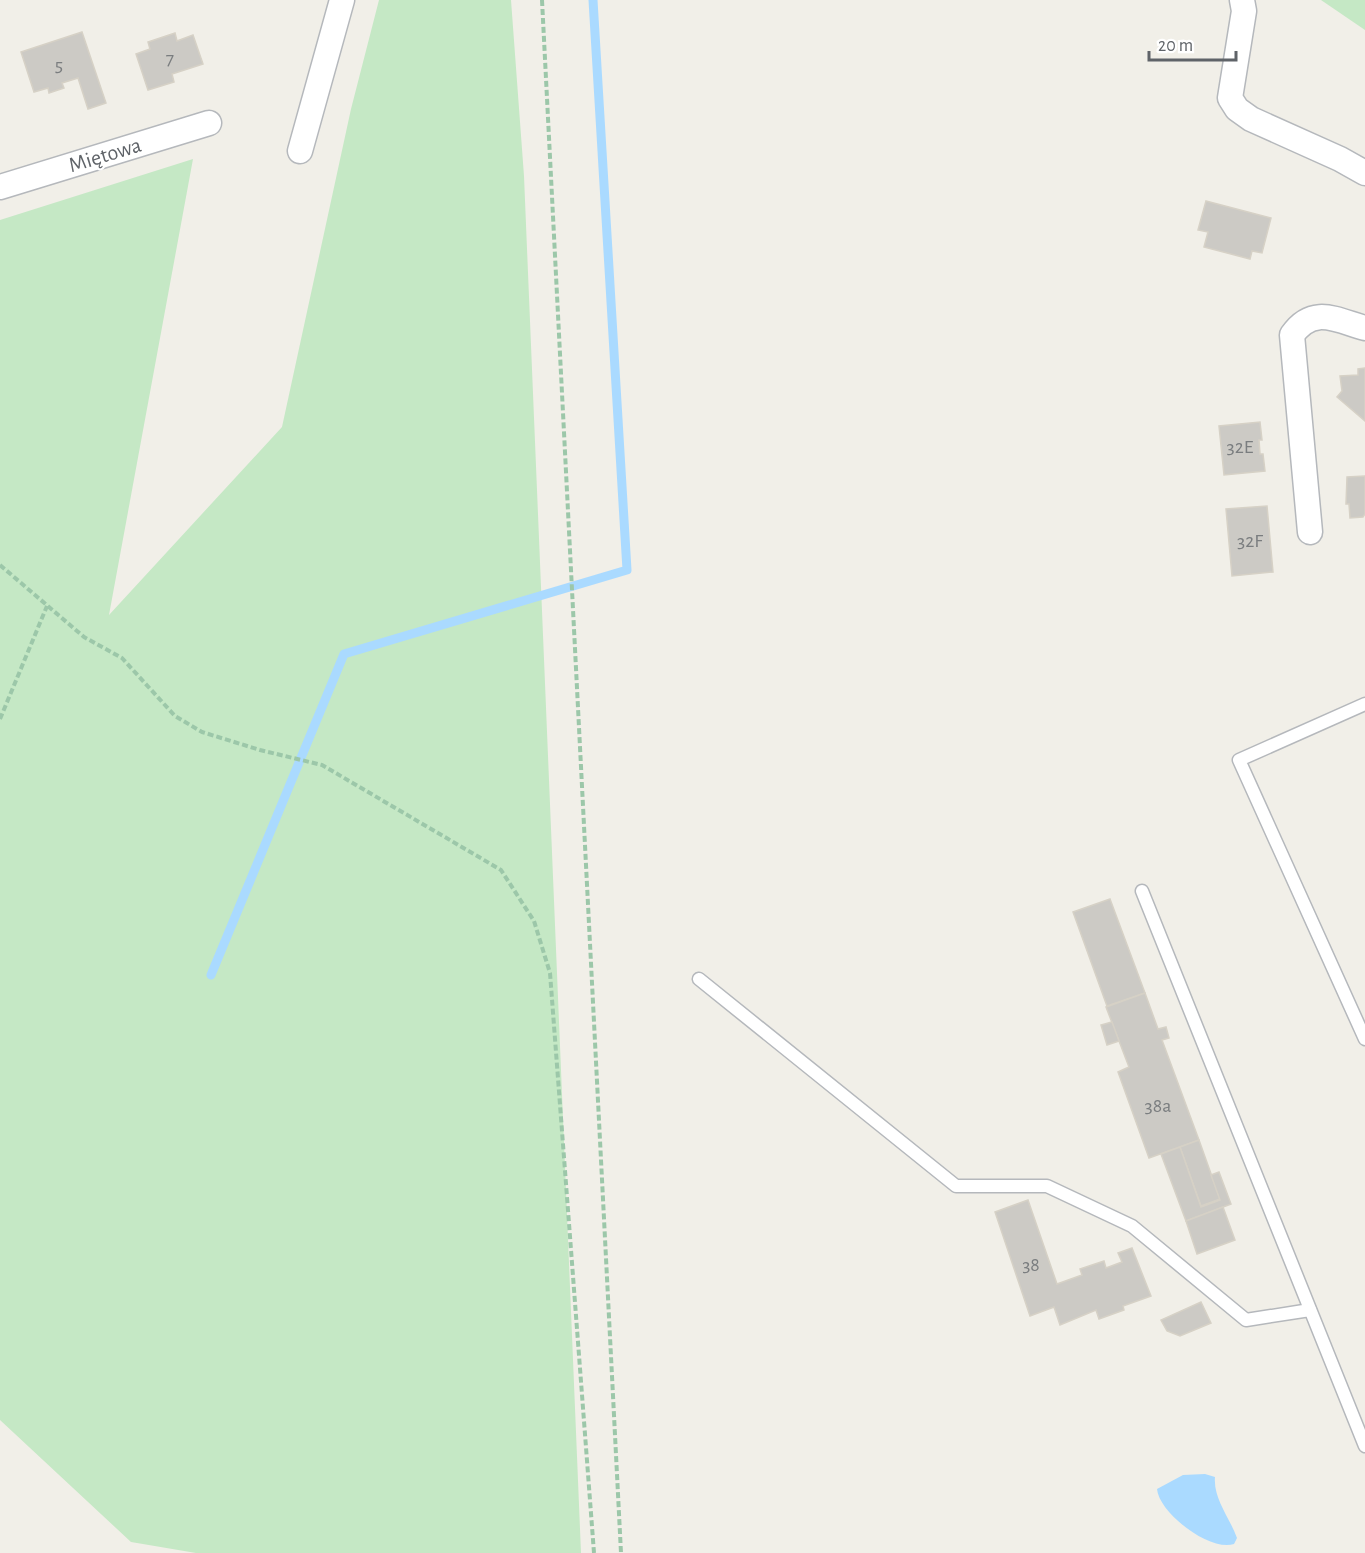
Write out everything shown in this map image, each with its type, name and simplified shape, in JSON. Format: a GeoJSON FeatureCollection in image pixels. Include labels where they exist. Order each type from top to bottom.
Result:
{"type":"FeatureCollection","features":[{"type":"Feature","properties":{"kind":"street"},"geometry":{"type":"LineString","coordinates":[[300,151],[342,0]]}},
{"type":"Feature","properties":{"kind":"street"},"geometry":{"type":"LineString","coordinates":[[1242,0],[1244,11],[1230,98],[1237,109],[1251,119],[1340,159],[1365,173]]}},
{"type":"Feature","properties":{"kind":"street","name":"Miętowa"},"geometry":{"type":"LineString","coordinates":[[0,187],[209,123]]}},
{"type":"Feature","properties":{"kind":"street"},"geometry":{"type":"LineString","coordinates":[[1310,532],[1292,335],[1300,323],[1319,315],[1365,328]]}},
{"type":"Feature","properties":{"kind":"lane"},"geometry":{"type":"LineString","coordinates":[[1365,704],[1239,760],[1365,1039]]}},
{"type":"Feature","properties":{"kind":"lane"},"geometry":{"type":"LineString","coordinates":[[1142,891],[1365,1446]]}},
{"type":"Feature","properties":{"kind":"lane"},"geometry":{"type":"LineString","coordinates":[[699,979],[956,1186],[1047,1186],[1132,1226],[1246,1320],[1310,1310]]}},
{"type":"Feature","properties":{"kind":"path"},"geometry":{"type":"LineString","coordinates":[[542,0],[621,1553]]}},
{"type":"Feature","properties":{"kind":"path"},"geometry":{"type":"LineString","coordinates":[[0,565],[84,637],[122,658],[175,716],[202,732],[260,750],[322,765],[501,870],[534,921],[550,974],[594,1553]]}},
{"type":"Feature","properties":{"kind":"path"},"geometry":{"type":"LineString","coordinates":[[0,718],[48,606]]}},
{"type":"Feature","properties":{"kind":"green space"},"geometry":{"type":"Polygon","coordinates":[[[379,0],[511,0],[524,176],[581,1553],[196,1553],[131,1542],[0,1420],[0,220],[193,159],[109,615],[282,427],[351,109],[379,0]]]}},
{"type":"Feature","properties":{"kind":"green space"},"geometry":{"type":"Polygon","coordinates":[[[1321,0],[1365,0],[1365,30],[1321,0]]]}},
{"type":"Feature","properties":{"kind":"water"},"geometry":{"type":"Polygon","coordinates":[[[1205,1474],[1215,1477],[1219,1501],[1237,1538],[1234,1544],[1224,1545],[1200,1536],[1176,1519],[1160,1499],[1157,1489],[1183,1475],[1205,1474]]]}},
{"type":"Feature","properties":{"kind":"building"},"geometry":{"type":"Polygon","coordinates":[[[82,32],[106,103],[88,109],[78,78],[62,83],[64,88],[49,93],[48,88],[34,92],[21,52],[82,32]]]}},
{"type":"Feature","properties":{"kind":"building"},"geometry":{"type":"Polygon","coordinates":[[[175,33],[177,41],[193,35],[203,64],[172,74],[174,82],[148,90],[136,54],[150,49],[148,42],[175,33]]]}},
{"type":"Feature","properties":{"kind":"building"},"geometry":{"type":"Polygon","coordinates":[[[1206,201],[1271,218],[1262,253],[1252,251],[1250,259],[1204,247],[1208,232],[1198,230],[1206,201]]]}},
{"type":"Feature","properties":{"kind":"building"},"geometry":{"type":"Polygon","coordinates":[[[1365,368],[1365,421],[1337,397],[1342,391],[1340,376],[1358,375],[1358,369],[1365,368]]]}},
{"type":"Feature","properties":{"kind":"building"},"geometry":{"type":"Polygon","coordinates":[[[1260,422],[1262,440],[1259,440],[1260,454],[1263,454],[1265,471],[1224,475],[1219,426],[1260,422]]]}},
{"type":"Feature","properties":{"kind":"building"},"geometry":{"type":"Polygon","coordinates":[[[1365,476],[1365,514],[1363,517],[1350,518],[1349,504],[1346,504],[1347,477],[1365,476]]]}},
{"type":"Feature","properties":{"kind":"building"},"geometry":{"type":"Polygon","coordinates":[[[1267,506],[1273,572],[1232,576],[1226,509],[1267,506]]]}},
{"type":"Feature","properties":{"kind":"building"},"geometry":{"type":"Polygon","coordinates":[[[1110,899],[1145,993],[1107,1006],[1073,912],[1110,899]]]}},
{"type":"Feature","properties":{"kind":"building"},"geometry":{"type":"Polygon","coordinates":[[[1145,993],[1158,1029],[1166,1027],[1169,1038],[1162,1040],[1199,1140],[1149,1158],[1118,1072],[1129,1067],[1106,1007],[1145,993]]]}},
{"type":"Feature","properties":{"kind":"building"},"geometry":{"type":"Polygon","coordinates":[[[1112,1022],[1119,1041],[1107,1045],[1101,1025],[1112,1022]]]}},
{"type":"Feature","properties":{"kind":"building"},"geometry":{"type":"Polygon","coordinates":[[[1199,1140],[1220,1199],[1201,1206],[1180,1147],[1199,1140]]]}},
{"type":"Feature","properties":{"kind":"building"},"geometry":{"type":"Polygon","coordinates":[[[1180,1147],[1201,1207],[1220,1200],[1211,1175],[1219,1172],[1231,1204],[1186,1221],[1161,1154],[1180,1147]]]}},
{"type":"Feature","properties":{"kind":"building"},"geometry":{"type":"Polygon","coordinates":[[[1028,1200],[1057,1284],[1082,1275],[1080,1269],[1104,1261],[1106,1268],[1122,1262],[1118,1253],[1132,1248],[1151,1296],[1123,1306],[1124,1310],[1099,1319],[1096,1310],[1060,1325],[1054,1307],[1030,1316],[995,1212],[1028,1200]]]}},
{"type":"Feature","properties":{"kind":"building"},"geometry":{"type":"Polygon","coordinates":[[[1223,1207],[1235,1240],[1197,1254],[1186,1221],[1223,1207]]]}},
{"type":"Feature","properties":{"kind":"building"},"geometry":{"type":"Polygon","coordinates":[[[1201,1302],[1211,1323],[1180,1336],[1167,1331],[1161,1320],[1201,1302]]]}},
{"type":"Feature","properties":{"kind":"waterway"},"geometry":{"type":"LineString","coordinates":[[211,975],[344,654],[627,570],[593,0]]}}]}
